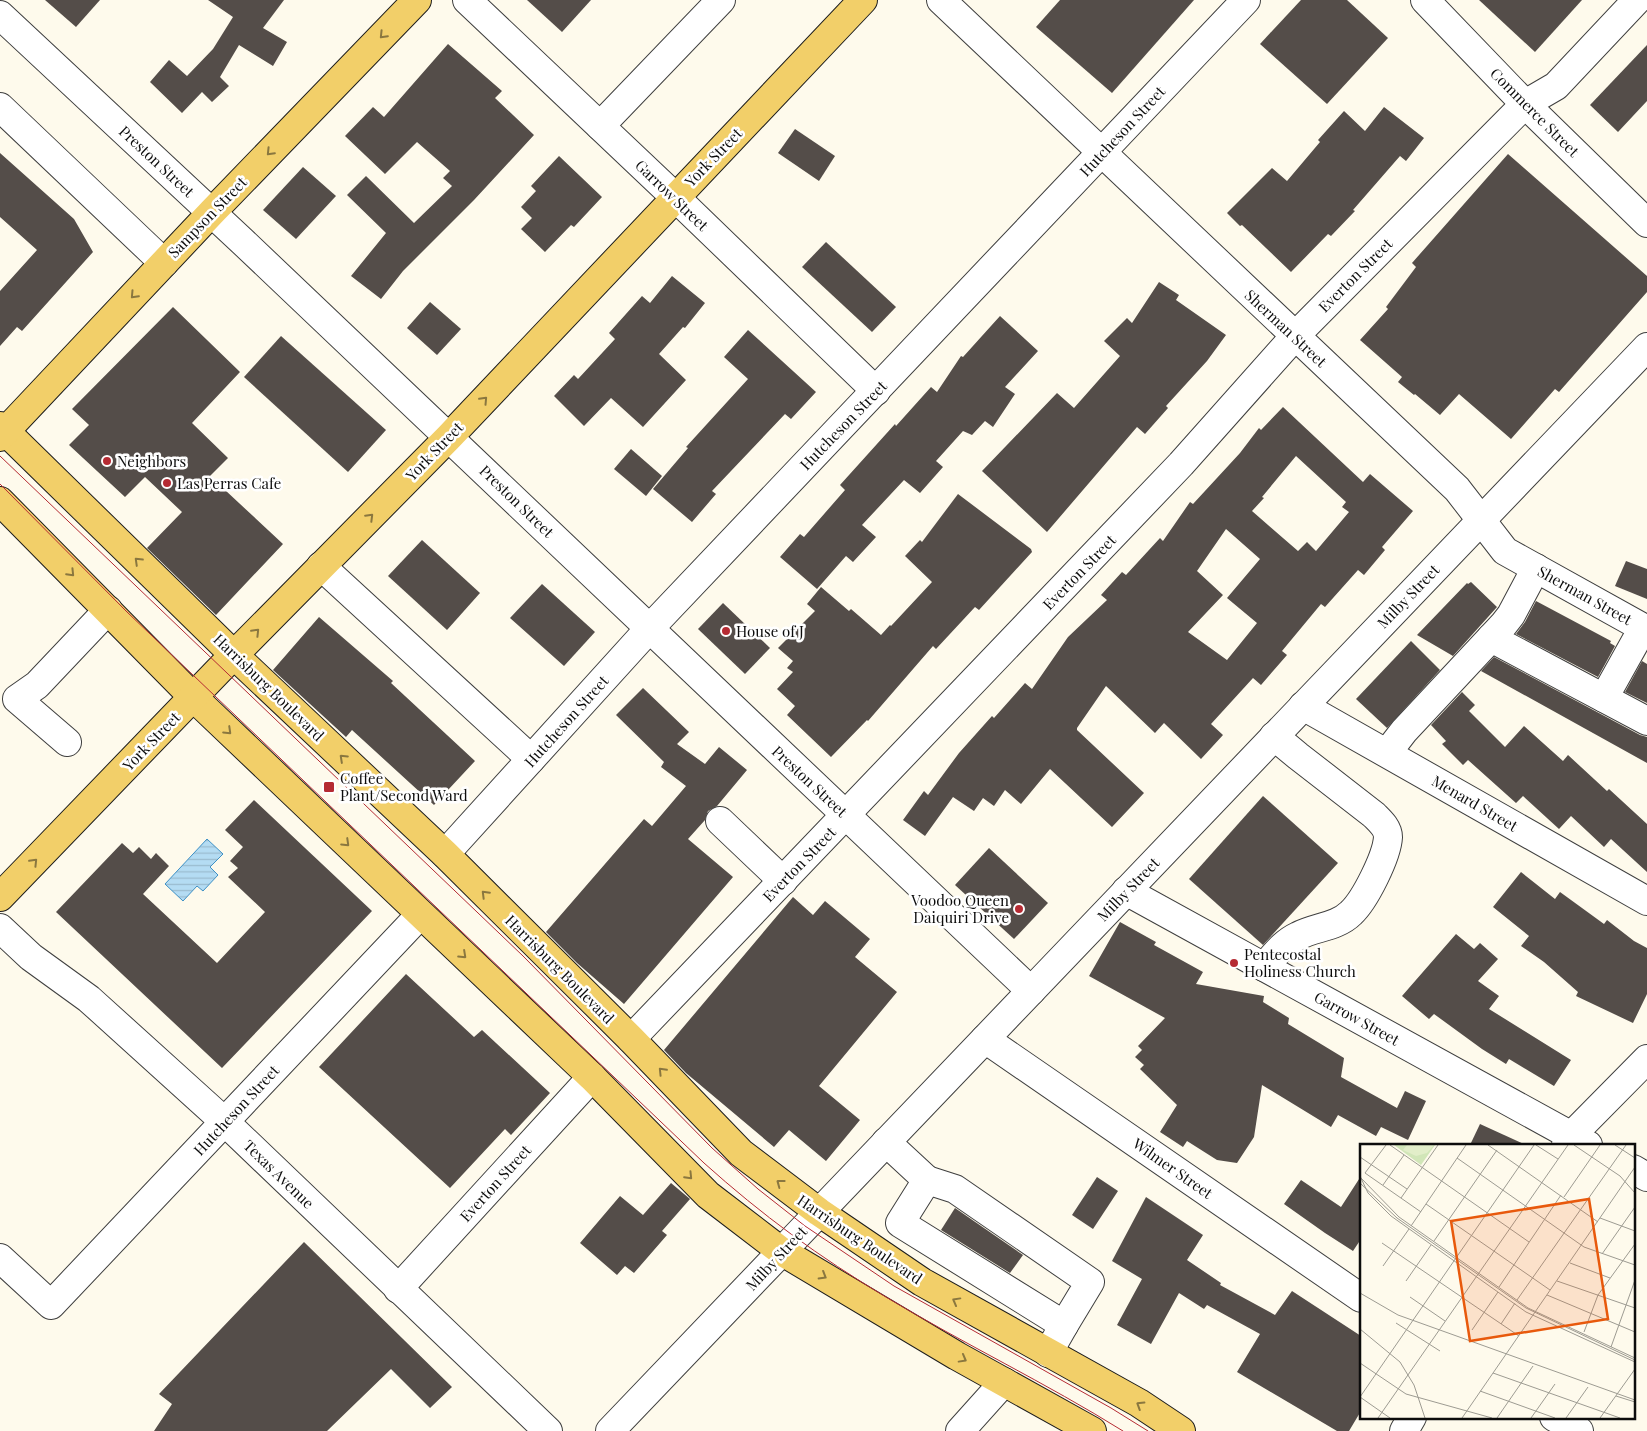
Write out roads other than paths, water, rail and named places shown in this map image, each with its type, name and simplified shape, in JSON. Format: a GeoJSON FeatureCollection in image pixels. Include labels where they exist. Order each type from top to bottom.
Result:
{"type":"FeatureCollection","features":[{"type":"Feature","properties":{"kind":"main road","name":"Sampson Street"},"geometry":{"type":"LineString","coordinates":[[2,431],[417,0]]}},
{"type":"Feature","properties":{"kind":"main road","name":"York Street"},"geometry":{"type":"LineString","coordinates":[[0,897],[193,697],[449,437],[863,0]]}},
{"type":"Feature","properties":{"kind":"main road","name":"Harrisburg Boulevard"},"geometry":{"type":"LineString","coordinates":[[2,431],[444,854],[631,1039],[741,1153],[819,1212],[922,1282],[1138,1403],[1181,1431]]}},
{"type":"Feature","properties":{"kind":"main road"},"geometry":{"type":"LineString","coordinates":[[0,501],[193,697],[592,1077],[708,1195],[782,1251],[957,1356],[1092,1431]]}},
{"type":"Feature","properties":{"kind":"street","name":"Garrow Street"},"geometry":{"type":"LineString","coordinates":[[467,0],[876,391]]}},
{"type":"Feature","properties":{"kind":"street"},"geometry":{"type":"LineString","coordinates":[[600,126],[720,0]]}},
{"type":"Feature","properties":{"kind":"street","name":"Sherman Street"},"geometry":{"type":"LineString","coordinates":[[941,0],[1457,489],[1505,551],[1645,629]]}},
{"type":"Feature","properties":{"kind":"street","name":"Hutcheson Street"},"geometry":{"type":"LineString","coordinates":[[444,854],[649,629],[1246,0]]}},
{"type":"Feature","properties":{"kind":"street","name":"Commerce Street"},"geometry":{"type":"LineString","coordinates":[[1425,0],[1526,104],[1647,223]]}},
{"type":"Feature","properties":{"kind":"street","name":"Everton Street"},"geometry":{"type":"LineString","coordinates":[[631,1039],[1181,464],[1295,336],[1526,104],[1556,86],[1637,0]]}},
{"type":"Feature","properties":{"kind":"street","name":"Preston Street"},"geometry":{"type":"LineString","coordinates":[[0,15],[212,212],[1031,991]]}},
{"type":"Feature","properties":{"kind":"street"},"geometry":{"type":"LineString","coordinates":[[0,107],[164,263]]}},
{"type":"Feature","properties":{"kind":"street","name":"Milby Street"},"geometry":{"type":"LineString","coordinates":[[610,1431],[1647,347]]}},
{"type":"Feature","properties":{"kind":"street"},"geometry":{"type":"LineString","coordinates":[[321,566],[531,759]]}},
{"type":"Feature","properties":{"kind":"street"},"geometry":{"type":"LineString","coordinates":[[1386,753],[1511,615],[1536,568]]}},
{"type":"Feature","properties":{"kind":"street"},"geometry":{"type":"LineString","coordinates":[[67,742],[17,699],[37,685],[108,610]]}},
{"type":"Feature","properties":{"kind":"street"},"geometry":{"type":"LineString","coordinates":[[1604,698],[1645,629]]}},
{"type":"Feature","properties":{"kind":"street"},"geometry":{"type":"LineString","coordinates":[[1491,638],[1647,721]]}},
{"type":"Feature","properties":{"kind":"street","name":"Menard Street"},"geometry":{"type":"LineString","coordinates":[[1304,706],[1647,901]]}},
{"type":"Feature","properties":{"kind":"street"},"geometry":{"type":"LineString","coordinates":[[1264,967],[1284,944],[1299,935],[1338,922],[1351,913],[1372,882],[1384,854],[1388,836],[1384,825],[1374,815],[1274,736]]}},
{"type":"Feature","properties":{"kind":"street"},"geometry":{"type":"LineString","coordinates":[[720,821],[783,881]]}},
{"type":"Feature","properties":{"kind":"street","name":"Garrow Street"},"geometry":{"type":"LineString","coordinates":[[1126,891],[1575,1142]]}},
{"type":"Feature","properties":{"kind":"street","name":"Hutcheson Street"},"geometry":{"type":"LineString","coordinates":[[0,1258],[51,1305],[420,915]]}},
{"type":"Feature","properties":{"kind":"street","name":"Texas Avenue"},"geometry":{"type":"LineString","coordinates":[[0,928],[31,957],[89,999],[225,1122],[548,1431]]}},
{"type":"Feature","properties":{"kind":"street","name":"Wilmer Street"},"geometry":{"type":"LineString","coordinates":[[985,1038],[1360,1297]]}},
{"type":"Feature","properties":{"kind":"street"},"geometry":{"type":"LineString","coordinates":[[1575,1142],[1647,1059]]}},
{"type":"Feature","properties":{"kind":"street","name":"Everton Street"},"geometry":{"type":"LineString","coordinates":[[398,1289],[592,1077]]}},
{"type":"Feature","properties":{"kind":"street"},"geometry":{"type":"LineString","coordinates":[[886,1142],[927,1180],[955,1189],[1090,1282],[1048,1353]]}},
{"type":"Feature","properties":{"kind":"street"},"geometry":{"type":"LineString","coordinates":[[1634,1170],[1647,1177]]}},
{"type":"Feature","properties":{"kind":"street"},"geometry":{"type":"LineString","coordinates":[[927,1180],[900,1223],[1064,1325]]}},
{"type":"Feature","properties":{"kind":"street"},"geometry":{"type":"LineString","coordinates":[[960,1431],[1004,1382]]}},
{"type":"Feature","properties":{"kind":"street"},"geometry":{"type":"LineString","coordinates":[[1404,1431],[1411,1418]]}},
{"type":"Feature","properties":{"kind":"street"},"geometry":{"type":"LineString","coordinates":[[1556,1418],[1579,1431]]}},
{"type":"Feature","properties":{"kind":"water"},"geometry":{"type":"Polygon","coordinates":[[[207,839],[223,854],[210,867],[218,875],[203,891],[197,886],[183,901],[165,884],[207,839]]]}},
{"type":"Feature","properties":{"kind":"tram line"},"geometry":{"type":"LineString","coordinates":[[0,456],[523,956],[712,1148],[758,1189],[805,1226],[894,1286],[1111,1408],[1148,1431]]}},
{"type":"Feature","properties":{"kind":"tram line"},"geometry":{"type":"LineString","coordinates":[[0,484],[127,612],[726,1182],[769,1218],[861,1282],[1123,1431]]}},
{"type":"Feature","properties":{"kind":"place","name":"Neighbors"},"geometry":{"type":"Point","coordinates":[107,461]}},
{"type":"Feature","properties":{"kind":"place","name":"Las Perras Cafe"},"geometry":{"type":"Point","coordinates":[167,483]}},
{"type":"Feature","properties":{"kind":"place","name":"House of J"},"geometry":{"type":"Point","coordinates":[726,631]}},
{"type":"Feature","properties":{"kind":"place","name":"Coffee Plant/Second Ward"},"geometry":{"type":"Point","coordinates":[329,787]}},
{"type":"Feature","properties":{"kind":"place","name":"Voodoo Queen Daiquiri Drive"},"geometry":{"type":"Point","coordinates":[1019,909]}},
{"type":"Feature","properties":{"kind":"place","name":"Pentecostal Holiness Church"},"geometry":{"type":"Point","coordinates":[1234,963]}}]}
